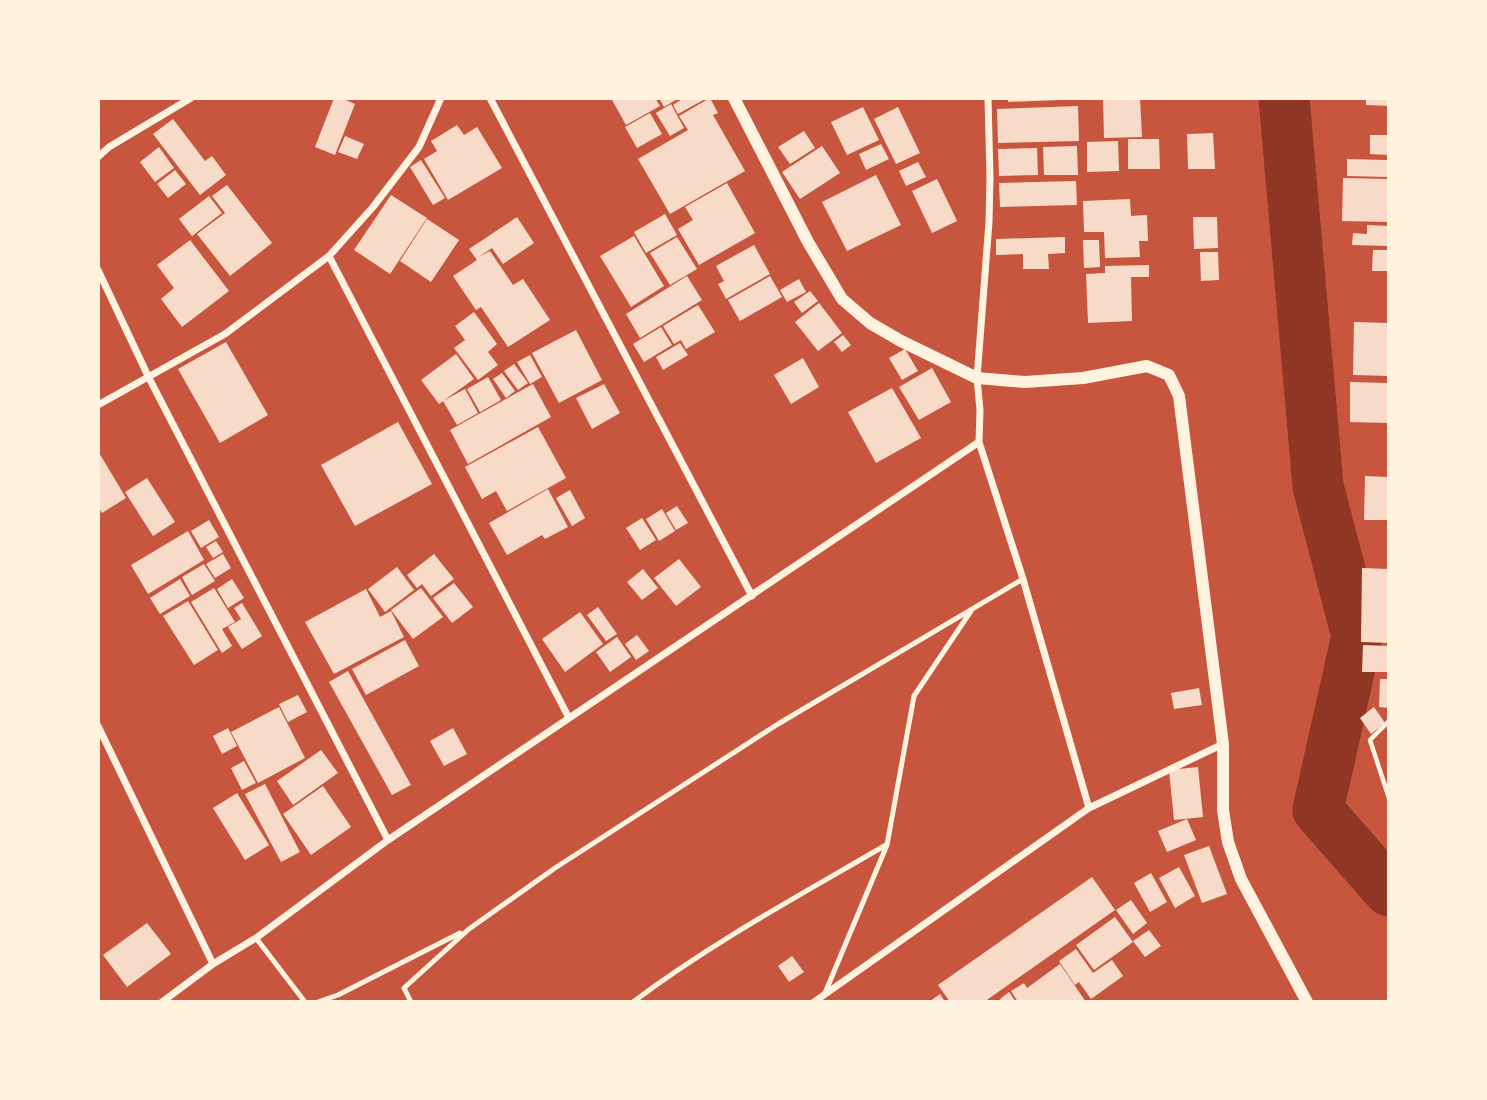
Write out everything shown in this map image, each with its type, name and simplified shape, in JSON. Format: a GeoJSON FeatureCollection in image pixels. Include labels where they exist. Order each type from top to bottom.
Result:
{"type":"FeatureCollection","features":[{"type":"Feature","properties":{"kind":"street"},"geometry":{"type":"LineString","coordinates":[[98,157],[109,147],[191,98]]}},
{"type":"Feature","properties":{"kind":"street"},"geometry":{"type":"LineString","coordinates":[[98,405],[225,334],[329,256],[373,207],[419,147],[441,98]]}},
{"type":"Feature","properties":{"kind":"street"},"geometry":{"type":"LineString","coordinates":[[490,98],[751,596]]}},
{"type":"Feature","properties":{"kind":"street"},"geometry":{"type":"LineString","coordinates":[[734,98],[808,242],[842,299],[870,323],[977,378],[1025,382],[1083,377],[1147,366],[1169,376],[1179,396],[1223,744],[1223,810],[1228,842],[1241,879],[1307,1002]]}},
{"type":"Feature","properties":{"kind":"street"},"geometry":{"type":"LineString","coordinates":[[988,98],[989,222],[977,378],[981,410],[979,442],[1023,579],[1088,808]]}},
{"type":"Feature","properties":{"kind":"street"},"geometry":{"type":"LineString","coordinates":[[329,256],[569,718]]}},
{"type":"Feature","properties":{"kind":"street"},"geometry":{"type":"LineString","coordinates":[[98,270],[149,378],[388,840]]}},
{"type":"Feature","properties":{"kind":"street"},"geometry":{"type":"LineString","coordinates":[[162,1002],[213,964],[256,938],[388,840],[979,442]]}},
{"type":"Feature","properties":{"kind":"street"},"geometry":{"type":"LineString","coordinates":[[98,726],[213,964]]}},
{"type":"Feature","properties":{"kind":"street"},"geometry":{"type":"LineString","coordinates":[[814,1002],[1088,808],[1223,744]]}},
{"type":"Feature","properties":{"kind":"lane"},"geometry":{"type":"LineString","coordinates":[[411,1002],[404,988],[469,929],[555,869],[778,724],[1023,579]]}},
{"type":"Feature","properties":{"kind":"lane"},"geometry":{"type":"LineString","coordinates":[[824,994],[887,845],[914,696],[973,608]]}},
{"type":"Feature","properties":{"kind":"lane"},"geometry":{"type":"LineString","coordinates":[[633,1002],[667,976],[728,937],[887,845]]}},
{"type":"Feature","properties":{"kind":"lane"},"geometry":{"type":"LineString","coordinates":[[318,1002],[338,995],[469,929]]}},
{"type":"Feature","properties":{"kind":"lane"},"geometry":{"type":"LineString","coordinates":[[256,938],[305,1002]]}},
{"type":"Feature","properties":{"kind":"path"},"geometry":{"type":"LineString","coordinates":[[1389,721],[1370,740],[1389,798]]}},
{"type":"Feature","properties":{"kind":"building"},"geometry":{"type":"Polygon","coordinates":[[[334,98],[355,104],[335,155],[315,147],[334,98]]]}},
{"type":"Feature","properties":{"kind":"building"},"geometry":{"type":"Polygon","coordinates":[[[611,98],[655,98],[660,106],[626,125],[611,98]]]}},
{"type":"Feature","properties":{"kind":"building"},"geometry":{"type":"Polygon","coordinates":[[[659,98],[679,98],[664,107],[659,98]]]}},
{"type":"Feature","properties":{"kind":"building"},"geometry":{"type":"Polygon","coordinates":[[[684,98],[707,98],[678,114],[673,105],[684,98]]]}},
{"type":"Feature","properties":{"kind":"building"},"geometry":{"type":"Polygon","coordinates":[[[710,98],[718,113],[713,115],[745,171],[670,214],[638,159],[688,130],[679,116],[710,98]]]}},
{"type":"Feature","properties":{"kind":"building"},"geometry":{"type":"Polygon","coordinates":[[[1008,98],[1060,98],[1060,100],[1008,102],[1008,98]]]}},
{"type":"Feature","properties":{"kind":"building"},"geometry":{"type":"Polygon","coordinates":[[[1103,98],[1140,98],[1142,137],[1104,138],[1103,98]]]}},
{"type":"Feature","properties":{"kind":"building"},"geometry":{"type":"Polygon","coordinates":[[[1366,98],[1389,98],[1389,106],[1366,105],[1366,98]]]}},
{"type":"Feature","properties":{"kind":"building"},"geometry":{"type":"Polygon","coordinates":[[[671,104],[684,128],[670,136],[656,113],[671,104]]]}},
{"type":"Feature","properties":{"kind":"building"},"geometry":{"type":"Polygon","coordinates":[[[1078,106],[1079,141],[998,143],[997,109],[1078,106]]]}},
{"type":"Feature","properties":{"kind":"building"},"geometry":{"type":"Polygon","coordinates":[[[863,107],[879,140],[847,155],[831,122],[863,107]]]}},
{"type":"Feature","properties":{"kind":"building"},"geometry":{"type":"Polygon","coordinates":[[[898,107],[920,153],[896,164],[874,119],[898,107]]]}},
{"type":"Feature","properties":{"kind":"building"},"geometry":{"type":"Polygon","coordinates":[[[650,113],[662,134],[637,148],[625,127],[650,113]]]}},
{"type":"Feature","properties":{"kind":"building"},"geometry":{"type":"Polygon","coordinates":[[[173,119],[205,161],[212,156],[226,175],[200,195],[153,134],[173,119]]]}},
{"type":"Feature","properties":{"kind":"building"},"geometry":{"type":"Polygon","coordinates":[[[457,125],[464,135],[477,127],[502,168],[448,200],[424,159],[437,151],[431,141],[457,125]]]}},
{"type":"Feature","properties":{"kind":"building"},"geometry":{"type":"Polygon","coordinates":[[[804,131],[815,148],[790,164],[778,147],[804,131]]]}},
{"type":"Feature","properties":{"kind":"building"},"geometry":{"type":"Polygon","coordinates":[[[1213,133],[1215,169],[1188,169],[1187,134],[1213,133]]]}},
{"type":"Feature","properties":{"kind":"building"},"geometry":{"type":"Polygon","coordinates":[[[1370,135],[1389,135],[1389,155],[1370,154],[1370,135]]]}},
{"type":"Feature","properties":{"kind":"building"},"geometry":{"type":"Polygon","coordinates":[[[345,136],[364,144],[357,159],[338,152],[345,136]]]}},
{"type":"Feature","properties":{"kind":"building"},"geometry":{"type":"Polygon","coordinates":[[[1128,139],[1159,139],[1160,169],[1128,169],[1128,139]]]}},
{"type":"Feature","properties":{"kind":"building"},"geometry":{"type":"Polygon","coordinates":[[[1118,141],[1119,171],[1087,172],[1087,142],[1118,141]]]}},
{"type":"Feature","properties":{"kind":"building"},"geometry":{"type":"Polygon","coordinates":[[[881,144],[889,159],[866,170],[859,154],[881,144]]]}},
{"type":"Feature","properties":{"kind":"building"},"geometry":{"type":"Polygon","coordinates":[[[822,146],[840,173],[800,199],[782,172],[822,146]]]}},
{"type":"Feature","properties":{"kind":"building"},"geometry":{"type":"Polygon","coordinates":[[[1077,146],[1078,175],[1044,175],[1043,147],[1077,146]]]}},
{"type":"Feature","properties":{"kind":"building"},"geometry":{"type":"Polygon","coordinates":[[[159,147],[174,168],[155,182],[140,162],[159,147]]]}},
{"type":"Feature","properties":{"kind":"building"},"geometry":{"type":"Polygon","coordinates":[[[1037,148],[1038,175],[999,176],[998,149],[1037,148]]]}},
{"type":"Feature","properties":{"kind":"building"},"geometry":{"type":"Polygon","coordinates":[[[1347,159],[1387,160],[1388,177],[1347,176],[1347,159]]]}},
{"type":"Feature","properties":{"kind":"building"},"geometry":{"type":"Polygon","coordinates":[[[421,160],[445,198],[433,205],[410,167],[421,160]]]}},
{"type":"Feature","properties":{"kind":"building"},"geometry":{"type":"Polygon","coordinates":[[[918,162],[926,177],[906,186],[899,171],[918,162]]]}},
{"type":"Feature","properties":{"kind":"building"},"geometry":{"type":"Polygon","coordinates":[[[175,170],[186,184],[168,198],[157,184],[175,170]]]}},
{"type":"Feature","properties":{"kind":"building"},"geometry":{"type":"Polygon","coordinates":[[[876,175],[901,225],[847,251],[822,202],[876,175]]]}},
{"type":"Feature","properties":{"kind":"building"},"geometry":{"type":"Polygon","coordinates":[[[1343,178],[1389,179],[1389,222],[1342,221],[1343,178]]]}},
{"type":"Feature","properties":{"kind":"building"},"geometry":{"type":"Polygon","coordinates":[[[937,179],[957,221],[932,233],[912,191],[937,179]]]}},
{"type":"Feature","properties":{"kind":"building"},"geometry":{"type":"Polygon","coordinates":[[[1076,181],[1077,205],[1000,207],[999,183],[1076,181]]]}},
{"type":"Feature","properties":{"kind":"building"},"geometry":{"type":"Polygon","coordinates":[[[727,183],[755,233],[699,265],[678,229],[693,220],[685,207],[727,183]]]}},
{"type":"Feature","properties":{"kind":"building"},"geometry":{"type":"Polygon","coordinates":[[[227,185],[272,243],[230,276],[197,234],[225,213],[212,196],[227,185]]]}},
{"type":"Feature","properties":{"kind":"building"},"geometry":{"type":"Polygon","coordinates":[[[391,195],[427,218],[390,274],[354,250],[391,195]]]}},
{"type":"Feature","properties":{"kind":"building"},"geometry":{"type":"Polygon","coordinates":[[[209,196],[222,213],[192,236],[179,219],[209,196]]]}},
{"type":"Feature","properties":{"kind":"building"},"geometry":{"type":"Polygon","coordinates":[[[1130,199],[1131,216],[1147,215],[1148,241],[1139,241],[1140,257],[1105,258],[1104,232],[1084,232],[1083,201],[1130,199]]]}},
{"type":"Feature","properties":{"kind":"building"},"geometry":{"type":"Polygon","coordinates":[[[665,214],[677,235],[646,253],[634,232],[665,214]]]}},
{"type":"Feature","properties":{"kind":"building"},"geometry":{"type":"Polygon","coordinates":[[[517,217],[534,243],[503,264],[492,248],[479,257],[490,251],[513,285],[523,279],[550,320],[508,347],[481,307],[476,310],[453,276],[477,260],[469,249],[517,217]]]}},
{"type":"Feature","properties":{"kind":"building"},"geometry":{"type":"Polygon","coordinates":[[[1193,217],[1217,217],[1218,248],[1194,249],[1193,217]]]}},
{"type":"Feature","properties":{"kind":"building"},"geometry":{"type":"Polygon","coordinates":[[[427,219],[459,240],[431,282],[400,261],[427,219]]]}},
{"type":"Feature","properties":{"kind":"building"},"geometry":{"type":"Polygon","coordinates":[[[1367,225],[1389,226],[1389,246],[1352,245],[1353,233],[1367,234],[1367,225]]]}},
{"type":"Feature","properties":{"kind":"building"},"geometry":{"type":"Polygon","coordinates":[[[634,236],[664,286],[631,307],[600,256],[634,236]]]}},
{"type":"Feature","properties":{"kind":"building"},"geometry":{"type":"Polygon","coordinates":[[[677,237],[697,269],[670,285],[650,253],[677,237]]]}},
{"type":"Feature","properties":{"kind":"building"},"geometry":{"type":"Polygon","coordinates":[[[1065,237],[1065,253],[1048,254],[1049,269],[1023,269],[1023,254],[996,255],[996,239],[1065,237]]]}},
{"type":"Feature","properties":{"kind":"building"},"geometry":{"type":"Polygon","coordinates":[[[190,240],[229,291],[182,327],[161,299],[174,288],[157,265],[190,240]]]}},
{"type":"Feature","properties":{"kind":"building"},"geometry":{"type":"Polygon","coordinates":[[[1083,240],[1099,240],[1100,267],[1084,268],[1083,240]]]}},
{"type":"Feature","properties":{"kind":"building"},"geometry":{"type":"Polygon","coordinates":[[[754,245],[770,274],[726,299],[718,284],[724,281],[716,266],[754,245]]]}},
{"type":"Feature","properties":{"kind":"building"},"geometry":{"type":"Polygon","coordinates":[[[1373,250],[1389,250],[1389,271],[1372,271],[1373,250]]]}},
{"type":"Feature","properties":{"kind":"building"},"geometry":{"type":"Polygon","coordinates":[[[1200,252],[1218,252],[1219,280],[1201,281],[1200,252]]]}},
{"type":"Feature","properties":{"kind":"building"},"geometry":{"type":"Polygon","coordinates":[[[1149,265],[1149,277],[1131,277],[1132,321],[1088,323],[1086,274],[1105,273],[1105,266],[1149,265]]]}},
{"type":"Feature","properties":{"kind":"building"},"geometry":{"type":"Polygon","coordinates":[[[687,276],[702,300],[640,338],[626,314],[687,276]]]}},
{"type":"Feature","properties":{"kind":"building"},"geometry":{"type":"Polygon","coordinates":[[[770,276],[782,297],[740,321],[728,300],[770,276]]]}},
{"type":"Feature","properties":{"kind":"building"},"geometry":{"type":"Polygon","coordinates":[[[799,279],[806,292],[787,302],[780,290],[799,279]]]}},
{"type":"Feature","properties":{"kind":"building"},"geometry":{"type":"Polygon","coordinates":[[[810,291],[818,301],[802,313],[794,302],[810,291]]]}},
{"type":"Feature","properties":{"kind":"building"},"geometry":{"type":"Polygon","coordinates":[[[819,303],[842,333],[818,351],[795,322],[819,303]]]}},
{"type":"Feature","properties":{"kind":"building"},"geometry":{"type":"Polygon","coordinates":[[[698,305],[715,332],[686,349],[681,340],[674,344],[663,326],[698,305]]]}},
{"type":"Feature","properties":{"kind":"building"},"geometry":{"type":"Polygon","coordinates":[[[474,312],[497,344],[488,352],[498,365],[478,380],[454,348],[465,340],[455,326],[474,312]]]}},
{"type":"Feature","properties":{"kind":"building"},"geometry":{"type":"Polygon","coordinates":[[[1354,322],[1389,323],[1389,376],[1353,375],[1354,322]]]}},
{"type":"Feature","properties":{"kind":"building"},"geometry":{"type":"Polygon","coordinates":[[[661,327],[672,345],[644,362],[633,344],[661,327]]]}},
{"type":"Feature","properties":{"kind":"building"},"geometry":{"type":"Polygon","coordinates":[[[576,330],[602,380],[559,403],[532,353],[576,330]]]}},
{"type":"Feature","properties":{"kind":"building"},"geometry":{"type":"Polygon","coordinates":[[[843,335],[851,345],[842,352],[834,342],[843,335]]]}},
{"type":"Feature","properties":{"kind":"building"},"geometry":{"type":"Polygon","coordinates":[[[226,342],[268,415],[220,443],[178,369],[226,342]]]}},
{"type":"Feature","properties":{"kind":"building"},"geometry":{"type":"Polygon","coordinates":[[[680,343],[688,355],[663,370],[656,357],[680,343]]]}},
{"type":"Feature","properties":{"kind":"building"},"geometry":{"type":"Polygon","coordinates":[[[905,349],[918,371],[902,380],[889,358],[905,349]]]}},
{"type":"Feature","properties":{"kind":"building"},"geometry":{"type":"Polygon","coordinates":[[[456,354],[474,379],[439,404],[421,380],[456,354]]]}},
{"type":"Feature","properties":{"kind":"building"},"geometry":{"type":"Polygon","coordinates":[[[530,355],[542,377],[530,384],[517,362],[530,355]]]}},
{"type":"Feature","properties":{"kind":"building"},"geometry":{"type":"Polygon","coordinates":[[[803,358],[819,387],[791,404],[774,375],[803,358]]]}},
{"type":"Feature","properties":{"kind":"building"},"geometry":{"type":"Polygon","coordinates":[[[514,364],[528,383],[518,390],[504,371],[514,364]]]}},
{"type":"Feature","properties":{"kind":"building"},"geometry":{"type":"Polygon","coordinates":[[[932,368],[951,402],[919,420],[899,387],[932,368]]]}},
{"type":"Feature","properties":{"kind":"building"},"geometry":{"type":"Polygon","coordinates":[[[502,373],[515,391],[506,398],[493,379],[502,373]]]}},
{"type":"Feature","properties":{"kind":"building"},"geometry":{"type":"Polygon","coordinates":[[[488,377],[501,400],[480,412],[467,389],[488,377]]]}},
{"type":"Feature","properties":{"kind":"building"},"geometry":{"type":"Polygon","coordinates":[[[1350,382],[1389,383],[1389,423],[1350,422],[1350,382]]]}},
{"type":"Feature","properties":{"kind":"building"},"geometry":{"type":"Polygon","coordinates":[[[533,384],[551,417],[468,464],[450,430],[533,384]]]}},
{"type":"Feature","properties":{"kind":"building"},"geometry":{"type":"Polygon","coordinates":[[[604,384],[620,413],[592,429],[576,398],[604,384]]]}},
{"type":"Feature","properties":{"kind":"building"},"geometry":{"type":"Polygon","coordinates":[[[892,388],[921,438],[876,463],[848,412],[892,388]]]}},
{"type":"Feature","properties":{"kind":"building"},"geometry":{"type":"Polygon","coordinates":[[[465,389],[478,413],[457,425],[443,401],[465,389]]]}},
{"type":"Feature","properties":{"kind":"building"},"geometry":{"type":"Polygon","coordinates":[[[398,422],[432,484],[355,526],[321,465],[398,422]]]}},
{"type":"Feature","properties":{"kind":"building"},"geometry":{"type":"Polygon","coordinates":[[[538,427],[566,478],[507,511],[496,491],[482,499],[465,467],[538,427]]]}},
{"type":"Feature","properties":{"kind":"building"},"geometry":{"type":"Polygon","coordinates":[[[98,451],[126,498],[102,513],[98,507],[98,451]]]}},
{"type":"Feature","properties":{"kind":"building"},"geometry":{"type":"Polygon","coordinates":[[[1365,476],[1388,477],[1388,520],[1364,520],[1365,476]]]}},
{"type":"Feature","properties":{"kind":"building"},"geometry":{"type":"Polygon","coordinates":[[[147,478],[175,522],[153,536],[125,492],[147,478]]]}},
{"type":"Feature","properties":{"kind":"building"},"geometry":{"type":"Polygon","coordinates":[[[548,489],[568,527],[545,539],[542,535],[507,555],[489,523],[548,489]]]}},
{"type":"Feature","properties":{"kind":"building"},"geometry":{"type":"Polygon","coordinates":[[[570,490],[585,518],[572,526],[556,498],[570,490]]]}},
{"type":"Feature","properties":{"kind":"building"},"geometry":{"type":"Polygon","coordinates":[[[677,506],[688,523],[676,530],[666,513],[677,506]]]}},
{"type":"Feature","properties":{"kind":"building"},"geometry":{"type":"Polygon","coordinates":[[[662,509],[675,531],[659,541],[646,519],[662,509]]]}},
{"type":"Feature","properties":{"kind":"building"},"geometry":{"type":"Polygon","coordinates":[[[642,518],[656,540],[640,550],[626,528],[642,518]]]}},
{"type":"Feature","properties":{"kind":"building"},"geometry":{"type":"Polygon","coordinates":[[[209,520],[219,537],[201,548],[191,531],[209,520]]]}},
{"type":"Feature","properties":{"kind":"building"},"geometry":{"type":"Polygon","coordinates":[[[188,531],[204,560],[148,594],[131,565],[188,531]]]}},
{"type":"Feature","properties":{"kind":"building"},"geometry":{"type":"Polygon","coordinates":[[[216,541],[223,552],[213,558],[206,547],[216,541]]]}},
{"type":"Feature","properties":{"kind":"building"},"geometry":{"type":"Polygon","coordinates":[[[223,554],[231,568],[215,578],[206,564],[223,554]]]}},
{"type":"Feature","properties":{"kind":"building"},"geometry":{"type":"Polygon","coordinates":[[[434,554],[454,579],[431,596],[422,584],[417,588],[407,575],[434,554]]]}},
{"type":"Feature","properties":{"kind":"building"},"geometry":{"type":"Polygon","coordinates":[[[679,559],[701,587],[676,606],[654,578],[679,559]]]}},
{"type":"Feature","properties":{"kind":"building"},"geometry":{"type":"Polygon","coordinates":[[[204,564],[215,581],[192,595],[182,577],[204,564]]]}},
{"type":"Feature","properties":{"kind":"building"},"geometry":{"type":"Polygon","coordinates":[[[397,567],[414,590],[385,612],[368,589],[397,567]]]}},
{"type":"Feature","properties":{"kind":"building"},"geometry":{"type":"Polygon","coordinates":[[[1362,568],[1389,569],[1389,643],[1361,642],[1362,568]]]}},
{"type":"Feature","properties":{"kind":"building"},"geometry":{"type":"Polygon","coordinates":[[[643,569],[658,588],[642,600],[627,582],[643,569]]]}},
{"type":"Feature","properties":{"kind":"building"},"geometry":{"type":"Polygon","coordinates":[[[180,579],[190,596],[160,614],[150,598],[180,579]]]}},
{"type":"Feature","properties":{"kind":"building"},"geometry":{"type":"Polygon","coordinates":[[[232,579],[244,598],[228,608],[217,589],[232,579]]]}},
{"type":"Feature","properties":{"kind":"building"},"geometry":{"type":"Polygon","coordinates":[[[454,583],[473,607],[452,623],[433,598],[454,583]]]}},
{"type":"Feature","properties":{"kind":"building"},"geometry":{"type":"Polygon","coordinates":[[[214,588],[235,622],[222,629],[232,646],[222,653],[191,602],[214,588]]]}},
{"type":"Feature","properties":{"kind":"building"},"geometry":{"type":"Polygon","coordinates":[[[421,588],[443,617],[413,639],[391,610],[421,588]]]}},
{"type":"Feature","properties":{"kind":"building"},"geometry":{"type":"Polygon","coordinates":[[[366,589],[380,617],[391,611],[404,637],[334,674],[305,622],[366,589]]]}},
{"type":"Feature","properties":{"kind":"building"},"geometry":{"type":"Polygon","coordinates":[[[188,601],[218,650],[194,665],[163,616],[188,601]]]}},
{"type":"Feature","properties":{"kind":"building"},"geometry":{"type":"Polygon","coordinates":[[[242,603],[262,636],[242,649],[228,627],[241,619],[234,608],[242,603]]]}},
{"type":"Feature","properties":{"kind":"building"},"geometry":{"type":"Polygon","coordinates":[[[598,607],[617,634],[606,641],[587,615],[598,607]]]}},
{"type":"Feature","properties":{"kind":"building"},"geometry":{"type":"Polygon","coordinates":[[[580,612],[603,644],[565,672],[542,639],[580,612]]]}},
{"type":"Feature","properties":{"kind":"building"},"geometry":{"type":"Polygon","coordinates":[[[637,635],[649,651],[636,660],[625,644],[637,635]]]}},
{"type":"Feature","properties":{"kind":"building"},"geometry":{"type":"Polygon","coordinates":[[[617,637],[631,657],[610,672],[596,652],[617,637]]]}},
{"type":"Feature","properties":{"kind":"building"},"geometry":{"type":"Polygon","coordinates":[[[405,640],[419,666],[366,695],[352,669],[405,640]]]}},
{"type":"Feature","properties":{"kind":"building"},"geometry":{"type":"Polygon","coordinates":[[[1363,645],[1389,646],[1389,672],[1362,672],[1363,645]]]}},
{"type":"Feature","properties":{"kind":"building"},"geometry":{"type":"Polygon","coordinates":[[[348,671],[411,785],[392,795],[329,682],[348,671]]]}},
{"type":"Feature","properties":{"kind":"building"},"geometry":{"type":"Polygon","coordinates":[[[1380,679],[1389,679],[1389,708],[1379,707],[1380,679]]]}},
{"type":"Feature","properties":{"kind":"building"},"geometry":{"type":"Polygon","coordinates":[[[1199,688],[1202,705],[1174,709],[1171,693],[1199,688]]]}},
{"type":"Feature","properties":{"kind":"building"},"geometry":{"type":"Polygon","coordinates":[[[298,695],[307,712],[288,722],[279,704],[298,695]]]}},
{"type":"Feature","properties":{"kind":"building"},"geometry":{"type":"Polygon","coordinates":[[[279,707],[305,758],[258,783],[231,732],[279,707]]]}},
{"type":"Feature","properties":{"kind":"building"},"geometry":{"type":"Polygon","coordinates":[[[1374,707],[1385,723],[1371,734],[1360,718],[1374,707]]]}},
{"type":"Feature","properties":{"kind":"building"},"geometry":{"type":"Polygon","coordinates":[[[228,728],[237,746],[222,754],[213,736],[228,728]]]}},
{"type":"Feature","properties":{"kind":"building"},"geometry":{"type":"Polygon","coordinates":[[[453,728],[467,754],[444,766],[430,741],[453,728]]]}},
{"type":"Feature","properties":{"kind":"building"},"geometry":{"type":"Polygon","coordinates":[[[321,750],[338,773],[293,805],[277,781],[321,750]]]}},
{"type":"Feature","properties":{"kind":"building"},"geometry":{"type":"Polygon","coordinates":[[[244,761],[256,783],[242,790],[231,768],[244,761]]]}},
{"type":"Feature","properties":{"kind":"building"},"geometry":{"type":"Polygon","coordinates":[[[1198,767],[1203,817],[1174,820],[1169,770],[1198,767]]]}},
{"type":"Feature","properties":{"kind":"building"},"geometry":{"type":"Polygon","coordinates":[[[265,784],[300,852],[281,862],[245,794],[265,784]]]}},
{"type":"Feature","properties":{"kind":"building"},"geometry":{"type":"Polygon","coordinates":[[[323,786],[351,827],[311,855],[283,814],[323,786]]]}},
{"type":"Feature","properties":{"kind":"building"},"geometry":{"type":"Polygon","coordinates":[[[237,793],[269,845],[245,860],[213,808],[237,793]]]}},
{"type":"Feature","properties":{"kind":"building"},"geometry":{"type":"Polygon","coordinates":[[[1187,819],[1196,840],[1167,852],[1158,831],[1187,819]]]}},
{"type":"Feature","properties":{"kind":"building"},"geometry":{"type":"Polygon","coordinates":[[[1209,846],[1227,894],[1202,903],[1184,855],[1209,846]]]}},
{"type":"Feature","properties":{"kind":"building"},"geometry":{"type":"Polygon","coordinates":[[[1179,867],[1195,896],[1175,908],[1159,878],[1179,867]]]}},
{"type":"Feature","properties":{"kind":"building"},"geometry":{"type":"Polygon","coordinates":[[[1151,873],[1167,902],[1150,912],[1134,883],[1151,873]]]}},
{"type":"Feature","properties":{"kind":"building"},"geometry":{"type":"Polygon","coordinates":[[[1092,877],[1115,910],[984,1002],[950,1002],[938,985],[1092,877]]]}},
{"type":"Feature","properties":{"kind":"building"},"geometry":{"type":"Polygon","coordinates":[[[1131,900],[1147,923],[1133,934],[1116,910],[1131,900]]]}},
{"type":"Feature","properties":{"kind":"building"},"geometry":{"type":"Polygon","coordinates":[[[1115,917],[1133,942],[1094,970],[1076,945],[1115,917]]]}},
{"type":"Feature","properties":{"kind":"building"},"geometry":{"type":"Polygon","coordinates":[[[147,923],[171,954],[127,987],[103,955],[147,923]]]}},
{"type":"Feature","properties":{"kind":"building"},"geometry":{"type":"Polygon","coordinates":[[[1149,930],[1161,946],[1145,957],[1133,941],[1149,930]]]}},
{"type":"Feature","properties":{"kind":"building"},"geometry":{"type":"Polygon","coordinates":[[[1076,949],[1093,973],[1112,960],[1123,976],[1091,999],[1079,982],[1075,985],[1059,961],[1076,949]]]}},
{"type":"Feature","properties":{"kind":"building"},"geometry":{"type":"Polygon","coordinates":[[[792,956],[804,972],[789,982],[778,966],[792,956]]]}},
{"type":"Feature","properties":{"kind":"building"},"geometry":{"type":"Polygon","coordinates":[[[1060,964],[1086,1002],[1018,1002],[1011,991],[1024,983],[1027,988],[1060,964]]]}},
{"type":"Feature","properties":{"kind":"building"},"geometry":{"type":"Polygon","coordinates":[[[1009,992],[1016,1002],[1002,1002],[1000,999],[1009,992]]]}},
{"type":"Feature","properties":{"kind":"building"},"geometry":{"type":"Polygon","coordinates":[[[940,994],[945,1002],[929,1002],[940,994]]]}},
{"type":"Feature","properties":{"kind":"waterway"},"geometry":{"type":"LineString","coordinates":[[1284,98],[1318,486],[1357,636],[1318,810],[1389,891]]}}]}
